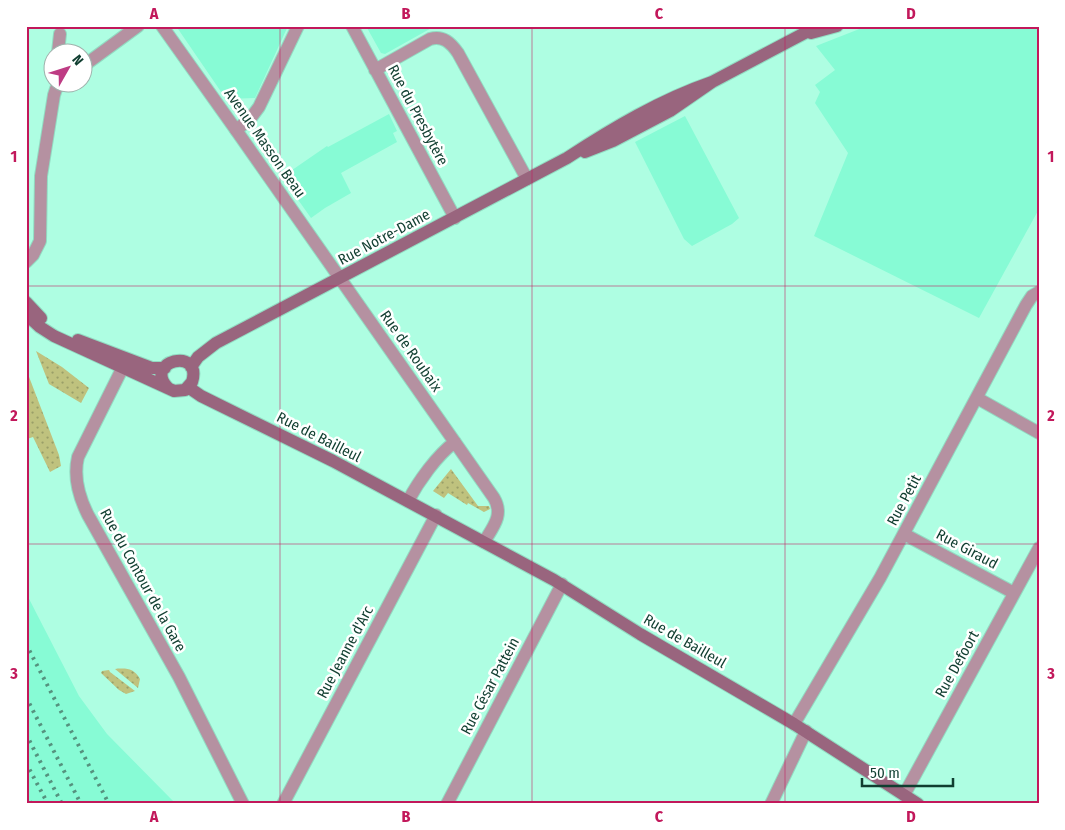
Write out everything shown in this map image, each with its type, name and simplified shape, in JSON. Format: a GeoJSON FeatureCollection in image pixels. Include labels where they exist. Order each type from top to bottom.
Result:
{"type":"FeatureCollection","features":[{"type":"Feature","properties":{"kind":"main road","name":"Rue Notre-Dame"},"geometry":{"type":"LineString","coordinates":[[179,360],[216,343],[455,218],[567,158],[608,132],[655,106],[712,82],[818,26]]}},
{"type":"Feature","properties":{"kind":"main road","name":"Rue Notre-Dame"},"geometry":{"type":"LineString","coordinates":[[797,38],[836,26]]}},
{"type":"Feature","properties":{"kind":"main road"},"geometry":{"type":"LineString","coordinates":[[26,302],[44,321],[64,334],[152,368],[165,368]]}},
{"type":"Feature","properties":{"kind":"main road"},"geometry":{"type":"LineString","coordinates":[[26,314],[40,327],[54,336],[168,388],[178,391],[188,388],[194,378],[191,367],[184,361],[170,362],[165,368],[163,378],[168,388]]}},
{"type":"Feature","properties":{"kind":"main road","name":"Rue Notre-Dame"},"geometry":{"type":"LineString","coordinates":[[191,367],[198,357],[216,343]]}},
{"type":"Feature","properties":{"kind":"main road","name":"Rue de Bailleul"},"geometry":{"type":"LineString","coordinates":[[188,388],[436,515],[562,584],[645,637],[806,731],[918,804]]}},
{"type":"Feature","properties":{"kind":"street"},"geometry":{"type":"LineString","coordinates":[[92,60],[138,26]]}},
{"type":"Feature","properties":{"kind":"street","name":"Avenue Masson Beau"},"geometry":{"type":"LineString","coordinates":[[162,26],[341,278]]}},
{"type":"Feature","properties":{"kind":"street"},"geometry":{"type":"LineString","coordinates":[[236,130],[250,119],[259,107],[298,26]]}},
{"type":"Feature","properties":{"kind":"street","name":"Rue du Presbytère"},"geometry":{"type":"LineString","coordinates":[[352,26],[455,218]]}},
{"type":"Feature","properties":{"kind":"street"},"geometry":{"type":"LineString","coordinates":[[59,42],[60,34]]}},
{"type":"Feature","properties":{"kind":"street"},"geometry":{"type":"LineString","coordinates":[[375,70],[430,39],[439,38],[449,42],[458,53],[527,179]]}},
{"type":"Feature","properties":{"kind":"street"},"geometry":{"type":"LineString","coordinates":[[26,262],[33,255],[40,240],[42,167],[57,92]]}},
{"type":"Feature","properties":{"kind":"street","name":"Rue de Roubaix"},"geometry":{"type":"LineString","coordinates":[[341,278],[494,498],[499,508],[498,518],[484,542]]}},
{"type":"Feature","properties":{"kind":"street","name":"Rue Petit"},"geometry":{"type":"LineString","coordinates":[[794,724],[904,534],[1029,300],[1039,292]]}},
{"type":"Feature","properties":{"kind":"street","name":"Rue du Contour de la Gare"},"geometry":{"type":"LineString","coordinates":[[123,367],[78,457],[76,472],[78,492],[88,515],[188,693],[243,804]]}},
{"type":"Feature","properties":{"kind":"street"},"geometry":{"type":"LineString","coordinates":[[977,398],[1039,432]]}},
{"type":"Feature","properties":{"kind":"street"},"geometry":{"type":"LineString","coordinates":[[408,501],[416,486],[445,450],[455,442]]}},
{"type":"Feature","properties":{"kind":"street","name":"Rue Jeanne d'Arc"},"geometry":{"type":"LineString","coordinates":[[283,804],[436,515]]}},
{"type":"Feature","properties":{"kind":"street","name":"Rue Giraud"},"geometry":{"type":"LineString","coordinates":[[904,534],[1014,593]]}},
{"type":"Feature","properties":{"kind":"street","name":"Rue Defoort"},"geometry":{"type":"LineString","coordinates":[[904,795],[1039,548]]}},
{"type":"Feature","properties":{"kind":"street","name":"Rue César Pattein"},"geometry":{"type":"LineString","coordinates":[[447,804],[562,584]]}},
{"type":"Feature","properties":{"kind":"street"},"geometry":{"type":"LineString","coordinates":[[771,804],[806,731]]}},
{"type":"Feature","properties":{"kind":"shaded area"},"geometry":{"type":"Polygon","coordinates":[[[176,26],[288,26],[255,98],[226,99],[176,26]]]}},
{"type":"Feature","properties":{"kind":"shaded area"},"geometry":{"type":"Polygon","coordinates":[[[366,26],[435,26],[385,54],[381,53],[366,26]]]}},
{"type":"Feature","properties":{"kind":"shaded area"},"geometry":{"type":"Polygon","coordinates":[[[867,26],[1035,26],[1039,34],[1039,209],[979,318],[814,236],[848,153],[815,103],[820,92],[815,85],[835,70],[816,46],[867,26]]]}},
{"type":"Feature","properties":{"kind":"shaded area"},"geometry":{"type":"Polygon","coordinates":[[[389,114],[397,131],[393,133],[397,142],[341,173],[351,193],[311,218],[282,177],[327,146],[389,114]]]}},
{"type":"Feature","properties":{"kind":"shaded area"},"geometry":{"type":"Polygon","coordinates":[[[685,116],[739,218],[732,224],[692,246],[684,239],[635,142],[685,116]]]}},
{"type":"Feature","properties":{"kind":"shaded area"},"geometry":{"type":"Polygon","coordinates":[[[36,351],[62,367],[89,388],[81,403],[49,384],[36,351]]]}},
{"type":"Feature","properties":{"kind":"shaded area"},"geometry":{"type":"Polygon","coordinates":[[[26,369],[59,455],[61,466],[50,472],[33,437],[27,439],[26,436],[26,369]]]}},
{"type":"Feature","properties":{"kind":"shaded area"},"geometry":{"type":"Polygon","coordinates":[[[451,469],[478,506],[489,506],[490,509],[484,512],[468,503],[467,505],[448,493],[444,498],[433,491],[451,469]]]}},
{"type":"Feature","properties":{"kind":"shaded area"},"geometry":{"type":"Polygon","coordinates":[[[26,593],[79,696],[107,734],[176,804],[26,804],[26,593]]]}},
{"type":"Feature","properties":{"kind":"shaded area"},"geometry":{"type":"Polygon","coordinates":[[[115,669],[126,669],[135,673],[140,679],[138,688],[115,669]]]}},
{"type":"Feature","properties":{"kind":"shaded area"},"geometry":{"type":"Polygon","coordinates":[[[109,670],[135,691],[126,694],[119,690],[101,673],[102,671],[109,670]]]}},
{"type":"Feature","properties":{"kind":"railway"},"geometry":{"type":"LineString","coordinates":[[26,644],[109,804]]}},
{"type":"Feature","properties":{"kind":"railway"},"geometry":{"type":"LineString","coordinates":[[26,697],[81,804]]}},
{"type":"Feature","properties":{"kind":"railway"},"geometry":{"type":"LineString","coordinates":[[26,734],[62,804]]}},
{"type":"Feature","properties":{"kind":"railway"},"geometry":{"type":"LineString","coordinates":[[26,763],[48,804]]}},
{"type":"Feature","properties":{"kind":"railway"},"geometry":{"type":"LineString","coordinates":[[26,795],[31,804]]}}]}
